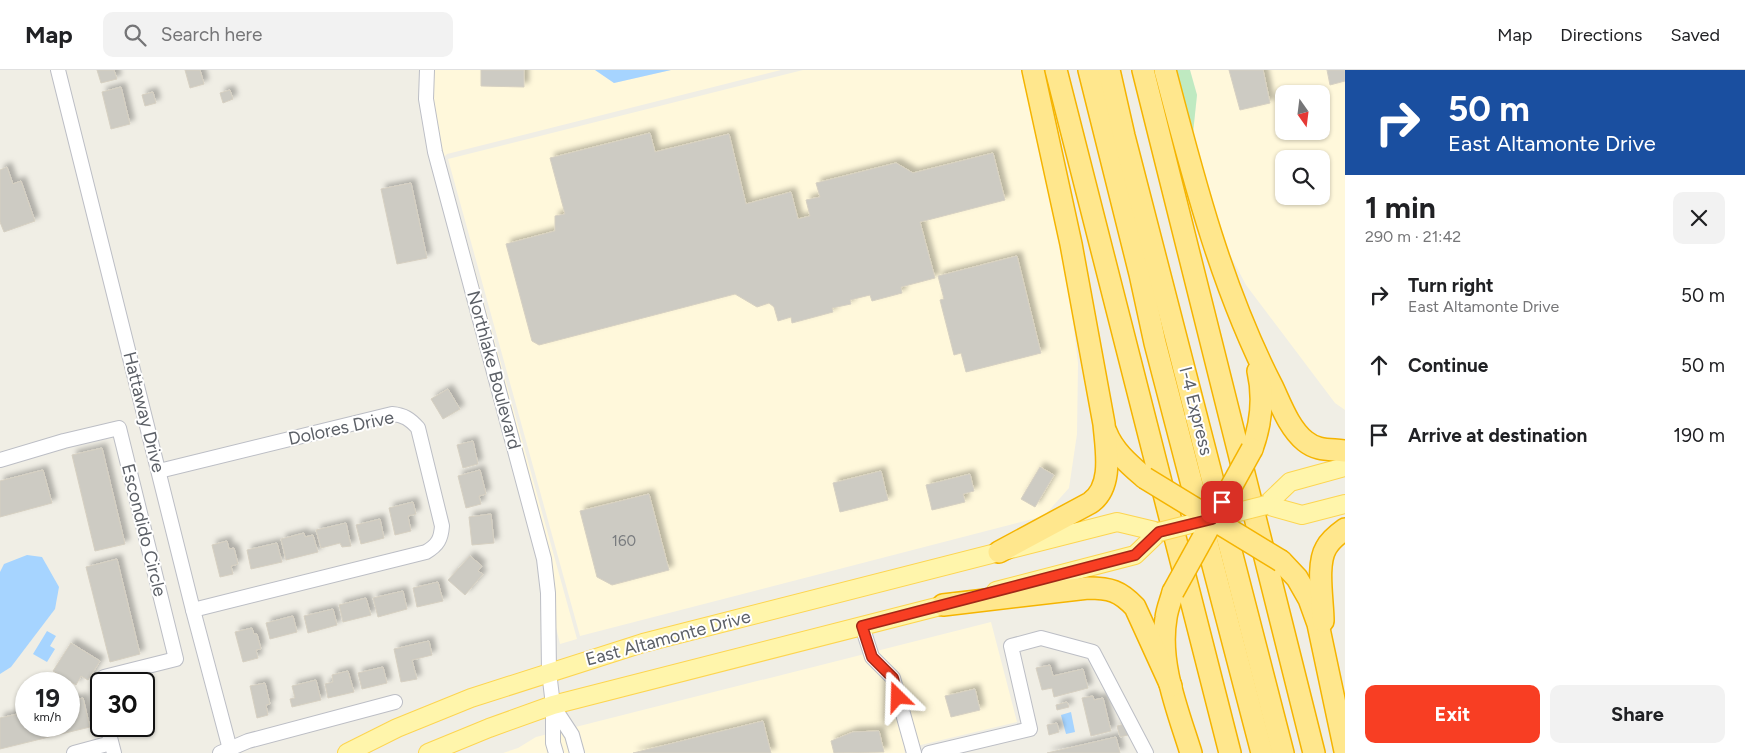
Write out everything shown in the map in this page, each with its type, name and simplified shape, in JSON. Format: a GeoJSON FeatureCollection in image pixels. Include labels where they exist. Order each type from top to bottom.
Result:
{"type":"FeatureCollection","features":[{"type":"Feature","properties":{"kind":"highway"},"geometry":{"type":"LineString","coordinates":[[1033,70],[1071,244],[1104,424],[1109,439],[1121,456],[1145,478],[1281,561],[1297,578],[1309,599],[1318,624],[1345,751]]}},
{"type":"Feature","properties":{"kind":"highway"},"geometry":{"type":"LineString","coordinates":[[1056,70],[1230,753]]}},
{"type":"Feature","properties":{"kind":"highway","name":"I-4 Express"},"geometry":{"type":"LineString","coordinates":[[1089,70],[1160,362],[1262,753]]}},
{"type":"Feature","properties":{"kind":"highway","name":"I-4 Express"},"geometry":{"type":"LineString","coordinates":[[1108,70],[1283,753]]}},
{"type":"Feature","properties":{"kind":"highway"},"geometry":{"type":"LineString","coordinates":[[1143,70],[1314,753]]}},
{"type":"Feature","properties":{"kind":"highway"},"geometry":{"type":"LineString","coordinates":[[1165,70],[1216,252],[1253,351],[1288,419],[1299,435],[1316,447],[1345,451]]}},
{"type":"Feature","properties":{"kind":"highway"},"geometry":{"type":"LineString","coordinates":[[1191,753],[1171,686],[1164,642],[1166,618],[1173,592],[1252,449],[1258,433],[1262,408],[1259,376],[1253,351]]}},
{"type":"Feature","properties":{"kind":"highway"},"geometry":{"type":"LineString","coordinates":[[999,552],[1098,498],[1103,490],[1105,481],[1104,424]]}},
{"type":"Feature","properties":{"kind":"highway"},"geometry":{"type":"LineString","coordinates":[[1324,654],[1321,562],[1326,547],[1345,529]]}},
{"type":"Feature","properties":{"kind":"highway"},"geometry":{"type":"LineString","coordinates":[[943,605],[1088,588],[1116,591],[1134,606],[1171,686]]}},
{"type":"Feature","properties":{"kind":"main road"},"geometry":{"type":"LineString","coordinates":[[1159,532],[1266,505],[1290,482],[1345,467]]}},
{"type":"Feature","properties":{"kind":"main road"},"geometry":{"type":"LineString","coordinates":[[1266,505],[1302,515],[1345,504]]}},
{"type":"Feature","properties":{"kind":"main road","name":"East Altamonte Drive"},"geometry":{"type":"LineString","coordinates":[[347,753],[397,728],[471,698],[643,643],[1117,522],[1159,532]]}},
{"type":"Feature","properties":{"kind":"main road","name":"East Altamonte Drive"},"geometry":{"type":"LineString","coordinates":[[428,753],[553,705],[1135,555],[1159,532]]}},
{"type":"Feature","properties":{"kind":"street","name":"Hattaway Drive"},"geometry":{"type":"LineString","coordinates":[[58,70],[159,471],[227,752]]}},
{"type":"Feature","properties":{"kind":"street","name":"Northlake Boulevard"},"geometry":{"type":"LineString","coordinates":[[426,70],[426,99],[435,152],[544,559],[548,592],[549,672],[553,705],[553,743],[556,753]]}},
{"type":"Feature","properties":{"kind":"street","name":"Dolores Drive"},"geometry":{"type":"LineString","coordinates":[[159,471],[392,414],[402,415],[411,420],[418,428],[442,526],[442,537],[436,546],[426,552],[193,610]]}},
{"type":"Feature","properties":{"kind":"street","name":"Escondido Circle"},"geometry":{"type":"LineString","coordinates":[[0,460],[64,441],[119,428],[176,659],[124,672]]}},
{"type":"Feature","properties":{"kind":"street"},"geometry":{"type":"LineString","coordinates":[[862,626],[872,657],[893,678],[914,753]]}},
{"type":"Feature","properties":{"kind":"street"},"geometry":{"type":"LineString","coordinates":[[929,753],[1030,729],[1011,646],[1041,638],[1093,652],[1146,753]]}},
{"type":"Feature","properties":{"kind":"street"},"geometry":{"type":"LineString","coordinates":[[227,752],[248,741],[395,702]]}},
{"type":"Feature","properties":{"kind":"street"},"geometry":{"type":"LineString","coordinates":[[553,705],[572,735],[577,753]]}},
{"type":"Feature","properties":{"kind":"street"},"geometry":{"type":"LineString","coordinates":[[74,753],[112,748]]}},
{"type":"Feature","properties":{"kind":"shaded area"},"geometry":{"type":"Polygon","coordinates":[[[432,70],[595,70],[614,83],[671,70],[781,70],[447,154],[444,157],[577,639],[560,644],[441,151],[432,99],[432,70]]]}},
{"type":"Feature","properties":{"kind":"shaded area"},"geometry":{"type":"Polygon","coordinates":[[[803,70],[1027,70],[1064,247],[1078,363],[1077,434],[1069,488],[1044,516],[580,636],[448,159],[803,70]]]}},
{"type":"Feature","properties":{"kind":"shaded area"},"geometry":{"type":"Polygon","coordinates":[[[1190,70],[1345,70],[1345,410],[1335,403],[1246,285],[1213,222],[1193,133],[1197,95],[1190,70]]]}},
{"type":"Feature","properties":{"kind":"shaded area"},"geometry":{"type":"Polygon","coordinates":[[[991,622],[1017,722],[904,749],[905,753],[503,753],[518,748],[536,737],[991,622]]]}},
{"type":"Feature","properties":{"kind":"green space"},"geometry":{"type":"Polygon","coordinates":[[[1171,70],[1190,70],[1197,95],[1193,133],[1171,70]]]}},
{"type":"Feature","properties":{"kind":"water"},"geometry":{"type":"Polygon","coordinates":[[[595,70],[671,70],[614,83],[595,70]]]}},
{"type":"Feature","properties":{"kind":"water"},"geometry":{"type":"Polygon","coordinates":[[[27,555],[42,557],[59,587],[55,609],[11,667],[0,674],[0,572],[4,564],[27,555]]]}},
{"type":"Feature","properties":{"kind":"water"},"geometry":{"type":"Polygon","coordinates":[[[47,631],[56,636],[50,646],[55,649],[47,662],[33,654],[47,631]]]}},
{"type":"Feature","properties":{"kind":"water"},"geometry":{"type":"Polygon","coordinates":[[[1071,712],[1075,732],[1066,734],[1061,715],[1071,712]]]}},
{"type":"Feature","properties":{"kind":"building"},"geometry":{"type":"Polygon","coordinates":[[[97,70],[114,70],[117,79],[101,83],[97,70]]]}},
{"type":"Feature","properties":{"kind":"building"},"geometry":{"type":"Polygon","coordinates":[[[185,70],[200,70],[204,84],[190,88],[185,70]]]}},
{"type":"Feature","properties":{"kind":"building"},"geometry":{"type":"Polygon","coordinates":[[[481,70],[524,70],[524,87],[481,86],[481,70]]]}},
{"type":"Feature","properties":{"kind":"building"},"geometry":{"type":"Polygon","coordinates":[[[1229,70],[1263,70],[1270,103],[1240,110],[1229,70]]]}},
{"type":"Feature","properties":{"kind":"building"},"geometry":{"type":"Polygon","coordinates":[[[1327,70],[1345,70],[1345,81],[1330,85],[1327,70]]]}},
{"type":"Feature","properties":{"kind":"building"},"geometry":{"type":"Polygon","coordinates":[[[121,87],[130,124],[111,129],[102,92],[121,87]]]}},
{"type":"Feature","properties":{"kind":"building"},"geometry":{"type":"Polygon","coordinates":[[[230,90],[233,99],[223,103],[220,93],[230,90]]]}},
{"type":"Feature","properties":{"kind":"building"},"geometry":{"type":"Polygon","coordinates":[[[153,92],[156,103],[145,106],[142,95],[153,92]]]}},
{"type":"Feature","properties":{"kind":"building"},"geometry":{"type":"Polygon","coordinates":[[[650,133],[655,152],[729,134],[746,204],[791,192],[798,219],[810,216],[806,200],[820,197],[816,183],[896,163],[913,173],[993,153],[1005,200],[920,222],[935,278],[901,287],[902,293],[872,301],[870,295],[850,300],[851,304],[832,308],[833,312],[792,323],[791,317],[778,321],[774,307],[769,303],[757,307],[735,294],[539,345],[532,341],[506,244],[555,231],[555,216],[565,214],[550,158],[650,133]]]}},
{"type":"Feature","properties":{"kind":"building"},"geometry":{"type":"Polygon","coordinates":[[[7,167],[13,184],[21,181],[35,221],[4,232],[0,222],[0,170],[7,167]]]}},
{"type":"Feature","properties":{"kind":"building"},"geometry":{"type":"Polygon","coordinates":[[[411,183],[427,258],[397,264],[381,189],[411,183]]]}},
{"type":"Feature","properties":{"kind":"building"},"geometry":{"type":"Polygon","coordinates":[[[1017,256],[1041,353],[966,372],[961,353],[954,355],[940,300],[944,299],[938,276],[1017,256]]]}},
{"type":"Feature","properties":{"kind":"building"},"geometry":{"type":"Polygon","coordinates":[[[448,389],[460,409],[443,419],[431,399],[448,389]]]}},
{"type":"Feature","properties":{"kind":"building"},"geometry":{"type":"Polygon","coordinates":[[[473,441],[478,464],[463,468],[457,445],[473,441]]]}},
{"type":"Feature","properties":{"kind":"building"},"geometry":{"type":"Polygon","coordinates":[[[102,448],[125,544],[95,551],[72,455],[102,448]]]}},
{"type":"Feature","properties":{"kind":"building"},"geometry":{"type":"Polygon","coordinates":[[[1040,467],[1054,475],[1035,507],[1021,499],[1040,467]]]}},
{"type":"Feature","properties":{"kind":"building"},"geometry":{"type":"Polygon","coordinates":[[[43,470],[52,503],[0,517],[0,481],[43,470]]]}},
{"type":"Feature","properties":{"kind":"building"},"geometry":{"type":"Polygon","coordinates":[[[480,470],[486,494],[479,496],[481,504],[466,508],[458,476],[480,470]]]}},
{"type":"Feature","properties":{"kind":"building"},"geometry":{"type":"Polygon","coordinates":[[[881,471],[888,500],[840,512],[833,483],[881,471]]]}},
{"type":"Feature","properties":{"kind":"building"},"geometry":{"type":"Polygon","coordinates":[[[970,474],[974,491],[963,494],[965,502],[932,510],[926,485],[970,474]]]}},
{"type":"Feature","properties":{"kind":"building"},"geometry":{"type":"Polygon","coordinates":[[[649,494],[669,570],[612,585],[597,577],[580,511],[649,494]]]}},
{"type":"Feature","properties":{"kind":"building"},"geometry":{"type":"Polygon","coordinates":[[[413,502],[416,514],[408,516],[411,531],[395,535],[389,508],[413,502]]]}},
{"type":"Feature","properties":{"kind":"building"},"geometry":{"type":"Polygon","coordinates":[[[491,514],[494,543],[472,545],[469,517],[491,514]]]}},
{"type":"Feature","properties":{"kind":"building"},"geometry":{"type":"Polygon","coordinates":[[[380,519],[384,538],[361,544],[356,525],[380,519]]]}},
{"type":"Feature","properties":{"kind":"building"},"geometry":{"type":"Polygon","coordinates":[[[346,523],[351,546],[342,547],[340,543],[321,548],[316,530],[346,523]]]}},
{"type":"Feature","properties":{"kind":"building"},"geometry":{"type":"Polygon","coordinates":[[[304,533],[305,537],[313,535],[318,552],[286,560],[281,539],[304,533]]]}},
{"type":"Feature","properties":{"kind":"building"},"geometry":{"type":"Polygon","coordinates":[[[227,541],[229,549],[234,548],[238,564],[231,566],[233,574],[220,577],[212,545],[227,541]]]}},
{"type":"Feature","properties":{"kind":"building"},"geometry":{"type":"Polygon","coordinates":[[[277,543],[282,562],[251,569],[247,550],[277,543]]]}},
{"type":"Feature","properties":{"kind":"building"},"geometry":{"type":"Polygon","coordinates":[[[470,556],[482,566],[478,571],[483,574],[465,595],[448,580],[470,556]]]}},
{"type":"Feature","properties":{"kind":"building"},"geometry":{"type":"Polygon","coordinates":[[[117,559],[140,654],[110,662],[86,567],[117,559]]]}},
{"type":"Feature","properties":{"kind":"building"},"geometry":{"type":"Polygon","coordinates":[[[438,582],[443,601],[417,607],[413,588],[438,582]]]}},
{"type":"Feature","properties":{"kind":"building"},"geometry":{"type":"Polygon","coordinates":[[[403,591],[407,609],[378,617],[373,598],[403,591]]]}},
{"type":"Feature","properties":{"kind":"building"},"geometry":{"type":"Polygon","coordinates":[[[366,598],[371,615],[343,622],[339,605],[366,598]]]}},
{"type":"Feature","properties":{"kind":"building"},"geometry":{"type":"Polygon","coordinates":[[[333,609],[337,625],[308,633],[304,616],[333,609]]]}},
{"type":"Feature","properties":{"kind":"building"},"geometry":{"type":"Polygon","coordinates":[[[293,616],[297,632],[270,639],[266,623],[293,616]]]}},
{"type":"Feature","properties":{"kind":"building"},"geometry":{"type":"Polygon","coordinates":[[[252,628],[254,634],[257,634],[261,649],[256,650],[258,658],[243,662],[235,632],[252,628]]]}},
{"type":"Feature","properties":{"kind":"building"},"geometry":{"type":"Polygon","coordinates":[[[429,641],[432,655],[412,660],[417,679],[401,682],[394,649],[429,641]]]}},
{"type":"Feature","properties":{"kind":"building"},"geometry":{"type":"Polygon","coordinates":[[[71,643],[100,661],[93,672],[90,672],[88,680],[81,676],[80,678],[80,672],[53,671],[71,643]]]}},
{"type":"Feature","properties":{"kind":"building"},"geometry":{"type":"Polygon","coordinates":[[[1050,665],[1053,676],[1083,669],[1088,688],[1054,697],[1052,688],[1042,690],[1036,668],[1050,665]]]}},
{"type":"Feature","properties":{"kind":"building"},"geometry":{"type":"Polygon","coordinates":[[[383,667],[387,683],[362,689],[358,673],[383,667]]]}},
{"type":"Feature","properties":{"kind":"building"},"geometry":{"type":"Polygon","coordinates":[[[348,671],[354,692],[328,698],[325,684],[333,682],[332,675],[348,671]]]}},
{"type":"Feature","properties":{"kind":"building"},"geometry":{"type":"Polygon","coordinates":[[[316,680],[321,700],[292,707],[290,699],[295,698],[292,686],[316,680]]]}},
{"type":"Feature","properties":{"kind":"building"},"geometry":{"type":"Polygon","coordinates":[[[265,683],[270,704],[266,705],[268,715],[257,718],[250,686],[265,683]]]}},
{"type":"Feature","properties":{"kind":"building"},"geometry":{"type":"Polygon","coordinates":[[[975,689],[980,710],[951,717],[945,696],[975,689]]]}},
{"type":"Feature","properties":{"kind":"building"},"geometry":{"type":"Polygon","coordinates":[[[1093,696],[1094,700],[1103,698],[1111,731],[1091,736],[1082,698],[1093,696]]]}},
{"type":"Feature","properties":{"kind":"building"},"geometry":{"type":"Polygon","coordinates":[[[83,698],[90,727],[80,729],[80,699],[83,698]]]}},
{"type":"Feature","properties":{"kind":"building"},"geometry":{"type":"Polygon","coordinates":[[[1067,702],[1069,707],[1057,710],[1056,705],[1067,702]]]}},
{"type":"Feature","properties":{"kind":"building"},"geometry":{"type":"Polygon","coordinates":[[[15,715],[15,737],[49,737],[0,749],[0,718],[15,715]]]}},
{"type":"Feature","properties":{"kind":"building"},"geometry":{"type":"Polygon","coordinates":[[[763,721],[771,753],[633,753],[763,721]]]}},
{"type":"Feature","properties":{"kind":"building"},"geometry":{"type":"Polygon","coordinates":[[[1057,723],[1059,732],[1049,735],[1047,725],[1057,723]]]}},
{"type":"Feature","properties":{"kind":"building"},"geometry":{"type":"Polygon","coordinates":[[[1125,724],[1128,735],[1120,737],[1117,726],[1125,724]]]}},
{"type":"Feature","properties":{"kind":"building"},"geometry":{"type":"Polygon","coordinates":[[[879,731],[884,752],[834,753],[831,741],[853,732],[879,731]]]}},
{"type":"Feature","properties":{"kind":"building"},"geometry":{"type":"Polygon","coordinates":[[[1116,737],[1120,753],[1047,753],[1116,737]]]}},
{"type":"Feature","properties":{"kind":"route"},"geometry":{"type":"LineString","coordinates":[[898,697],[893,678],[872,657],[862,626],[1135,555],[1159,532],[1212,519],[1222,502]]}}]}
